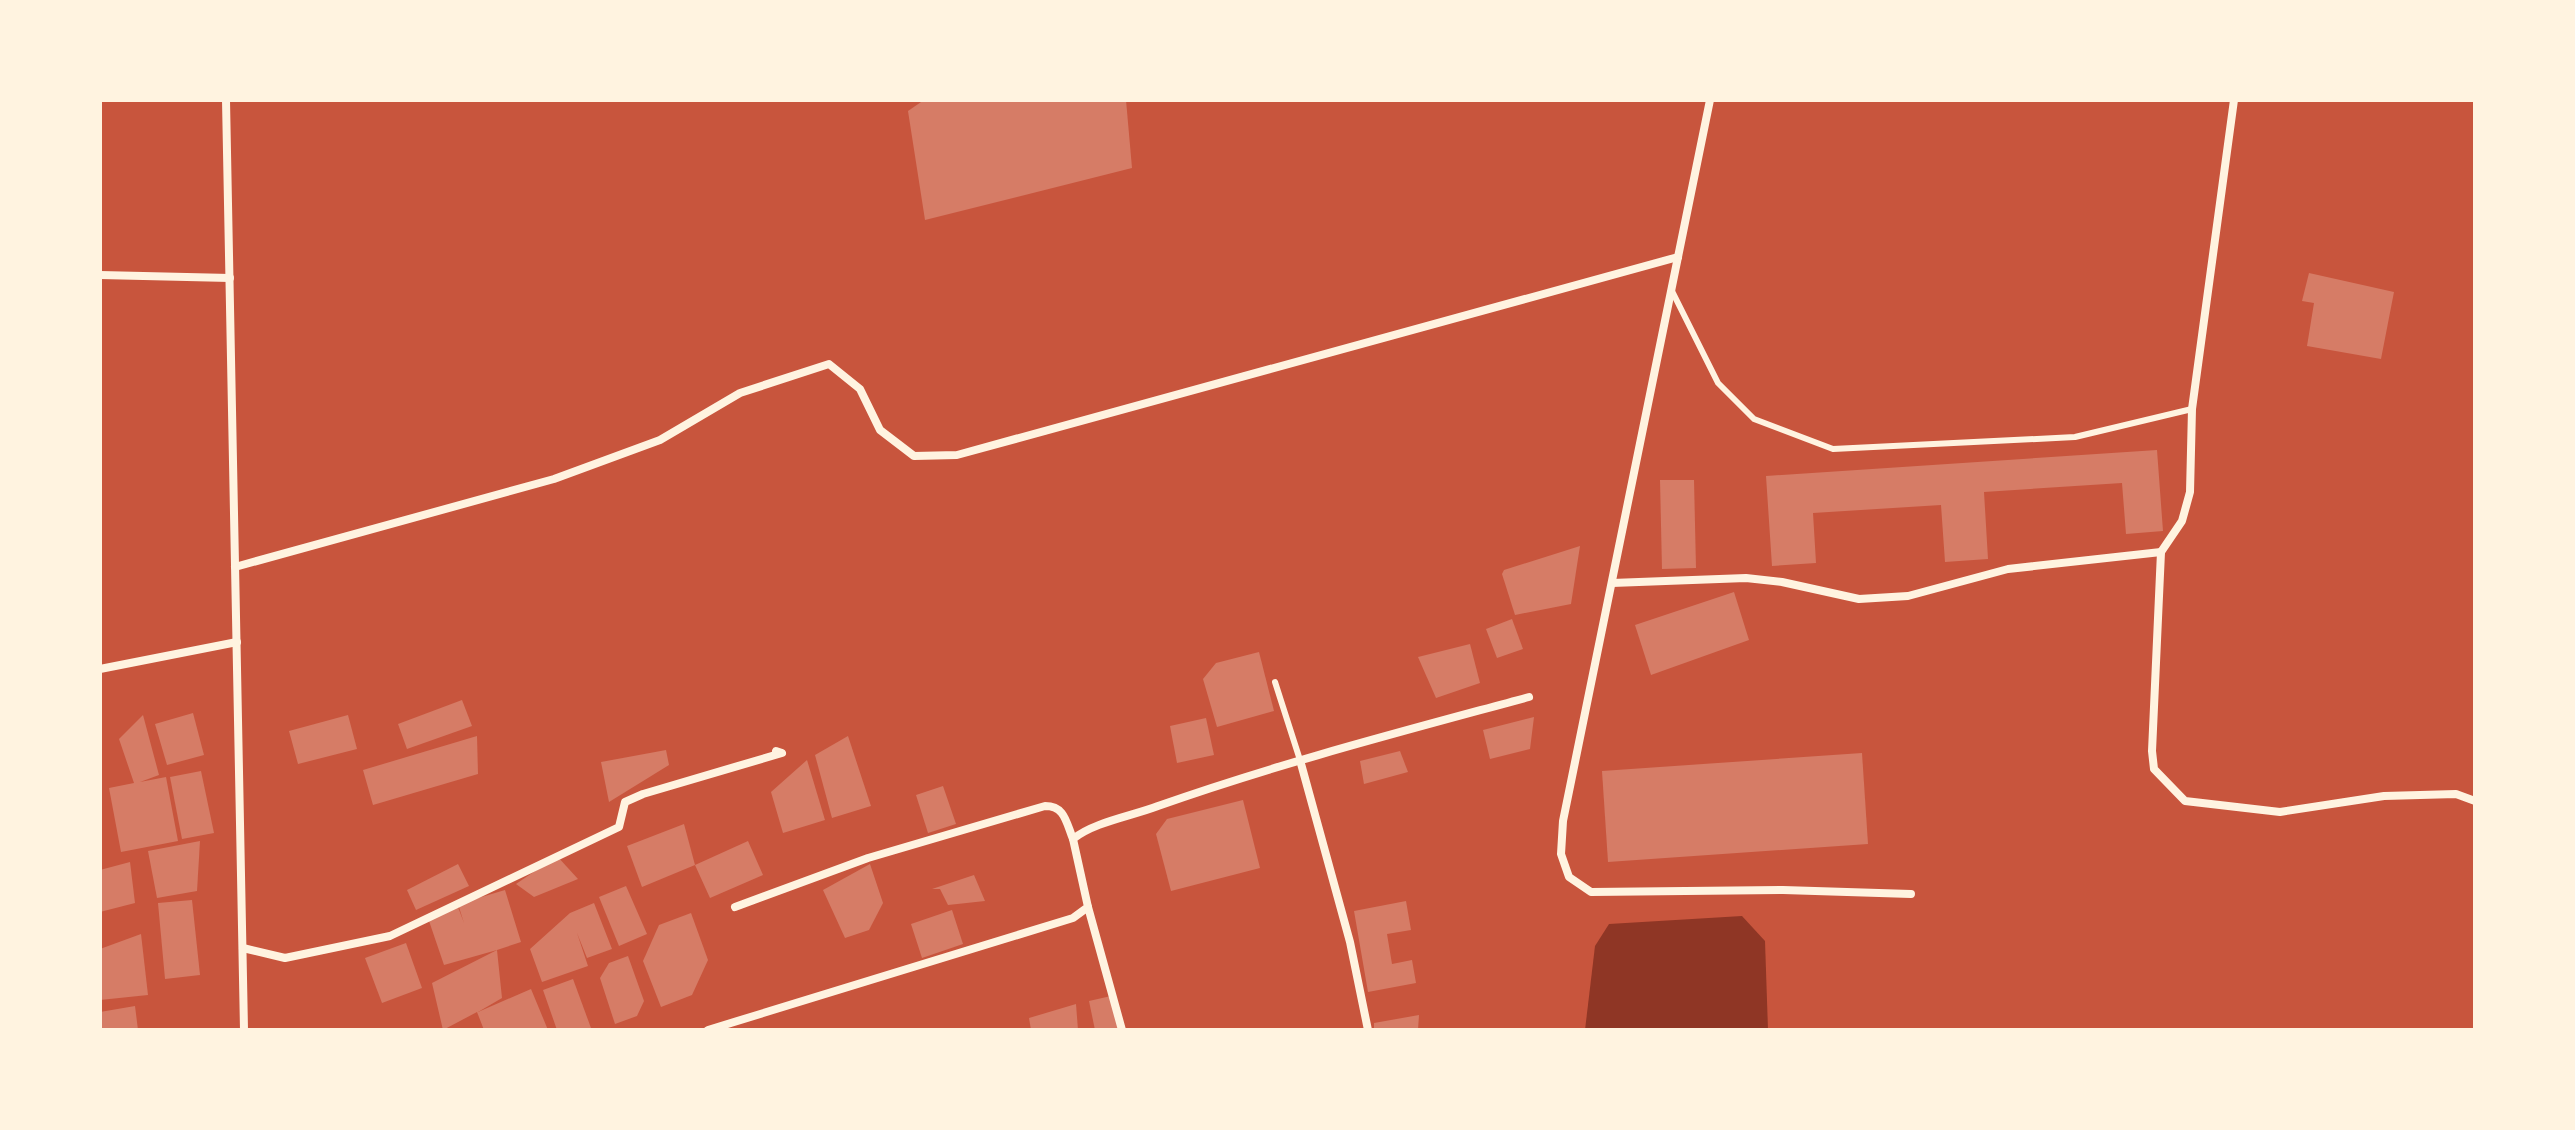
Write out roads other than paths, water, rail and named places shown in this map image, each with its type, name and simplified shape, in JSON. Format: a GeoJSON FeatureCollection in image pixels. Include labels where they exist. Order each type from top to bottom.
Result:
{"type":"FeatureCollection","features":[{"type":"Feature","properties":{"kind":"street"},"geometry":{"type":"LineString","coordinates":[[226,100],[244,1030]]}},
{"type":"Feature","properties":{"kind":"street"},"geometry":{"type":"LineString","coordinates":[[1710,100],[1563,821],[1561,854],[1569,877],[1591,892],[1783,890],[1911,894]]}},
{"type":"Feature","properties":{"kind":"street"},"geometry":{"type":"LineString","coordinates":[[2234,100],[2192,409],[2190,492],[2182,521],[2161,552],[2154,769],[2185,801],[2280,812],[2384,796],[2456,794],[2475,801]]}},
{"type":"Feature","properties":{"kind":"street"},"geometry":{"type":"LineString","coordinates":[[235,567],[554,479],[660,440],[740,393],[829,364],[860,389],[880,430],[914,456],[957,455],[1678,257]]}},
{"type":"Feature","properties":{"kind":"street"},"geometry":{"type":"LineString","coordinates":[[100,275],[230,278]]}},
{"type":"Feature","properties":{"kind":"street"},"geometry":{"type":"LineString","coordinates":[[1612,583],[1746,578],[1793,584],[1859,599],[1908,596],[2008,569],[2161,552]]}},
{"type":"Feature","properties":{"kind":"street"},"geometry":{"type":"LineString","coordinates":[[100,669],[237,642]]}},
{"type":"Feature","properties":{"kind":"street"},"geometry":{"type":"LineString","coordinates":[[1073,839],[1085,829],[1121,820],[1235,779],[1529,697]]}},
{"type":"Feature","properties":{"kind":"street"},"geometry":{"type":"LineString","coordinates":[[243,948],[285,958],[390,936],[619,827],[625,802],[782,753],[776,751]]}},
{"type":"Feature","properties":{"kind":"street"},"geometry":{"type":"LineString","coordinates":[[1300,760],[1350,942],[1368,1030]]}},
{"type":"Feature","properties":{"kind":"street"},"geometry":{"type":"LineString","coordinates":[[735,907],[868,858],[1045,806],[1055,806],[1061,809],[1073,839],[1122,1030]]}},
{"type":"Feature","properties":{"kind":"street"},"geometry":{"type":"LineString","coordinates":[[708,1030],[1073,918],[1088,907]]}},
{"type":"Feature","properties":{"kind":"lane"},"geometry":{"type":"LineString","coordinates":[[1672,290],[1718,383],[1754,419],[1833,449],[2075,437],[2192,409]]}},
{"type":"Feature","properties":{"kind":"lane"},"geometry":{"type":"LineString","coordinates":[[1275,682],[1300,760]]}}]}
